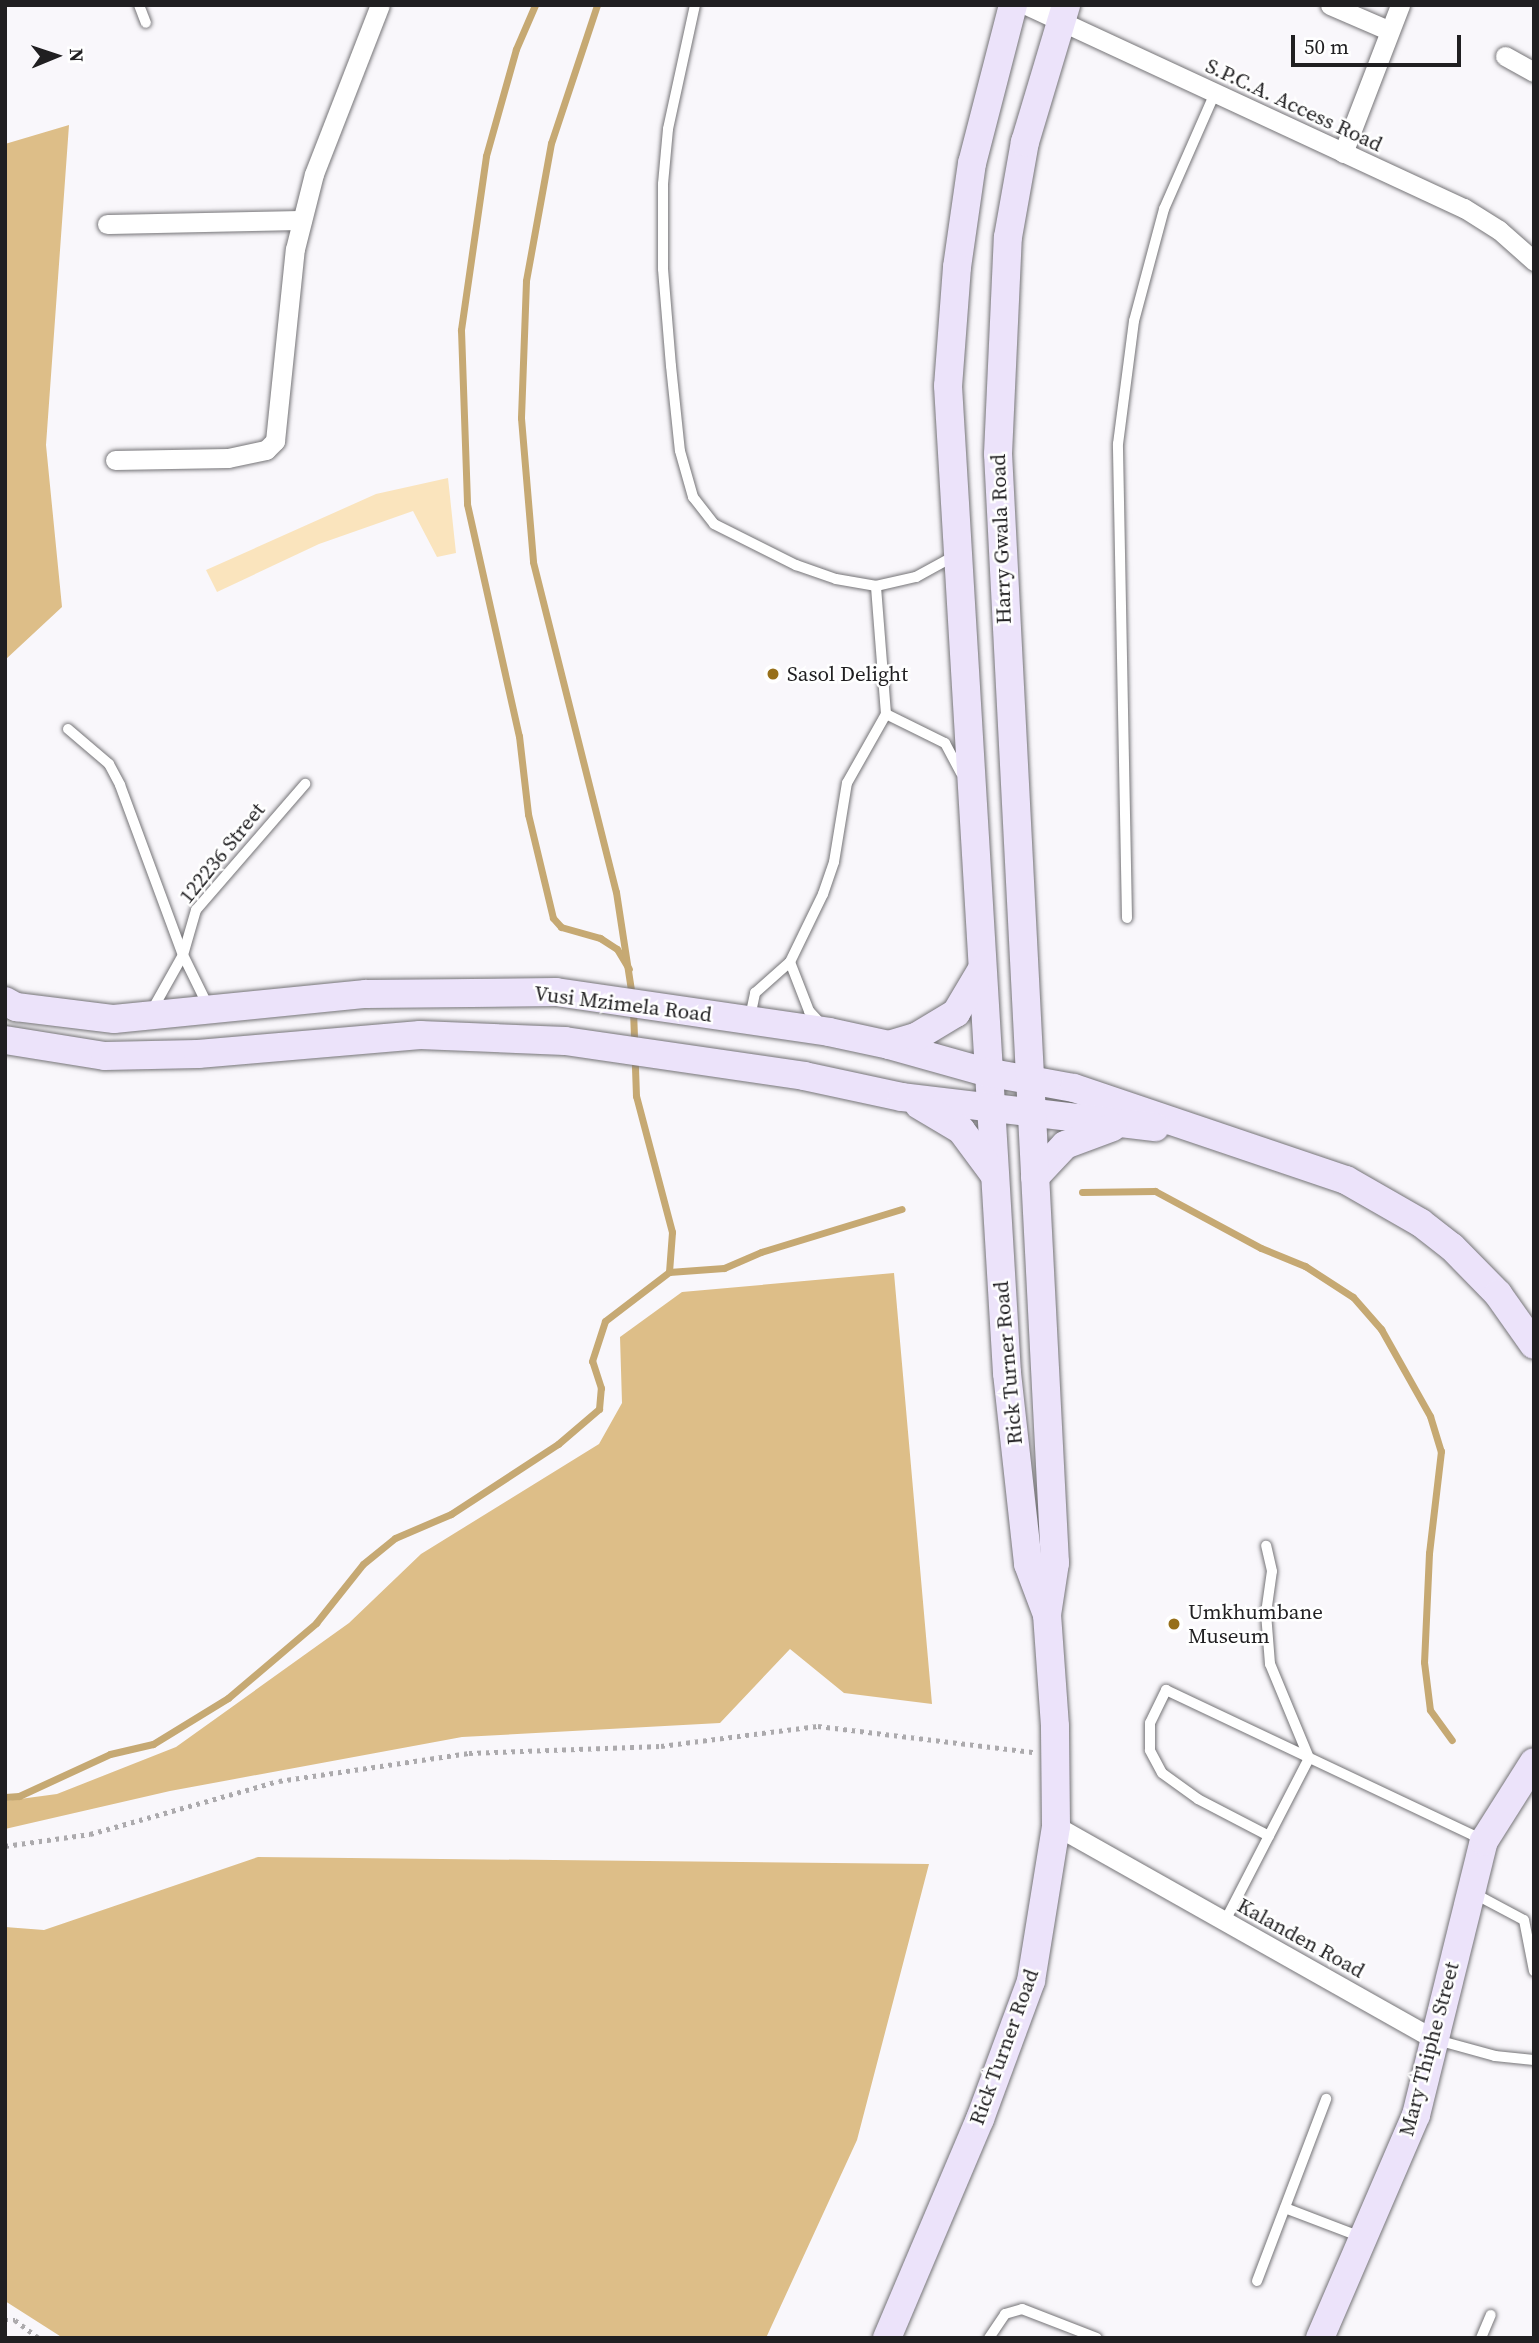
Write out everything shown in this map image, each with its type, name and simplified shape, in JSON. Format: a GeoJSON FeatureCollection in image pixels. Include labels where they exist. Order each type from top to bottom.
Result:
{"type":"FeatureCollection","features":[{"type":"Feature","properties":{"kind":"main road","name":"Harry Gwala Road"},"geometry":{"type":"LineString","coordinates":[[990,1108],[986,1072],[976,824],[948,386],[957,267],[972,163],[1013,5]]}},
{"type":"Feature","properties":{"kind":"main road","name":"Harry Gwala Road"},"geometry":{"type":"LineString","coordinates":[[1030,1111],[1003,620],[1000,340],[1008,237],[1025,142],[1064,12]]}},
{"type":"Feature","properties":{"kind":"main road"},"geometry":{"type":"LineString","coordinates":[[889,1045],[916,1037],[956,1013],[982,968]]}},
{"type":"Feature","properties":{"kind":"main road","name":"Vusi Mzimela Road"},"geometry":{"type":"LineString","coordinates":[[5,1002],[16,1007],[114,1019],[412,991],[556,992],[829,1032],[889,1045],[986,1072],[1074,1088],[1187,1129],[1305,1164],[1357,1186],[1421,1223],[1481,1273],[1534,1345]]}},
{"type":"Feature","properties":{"kind":"main road","name":"Vusi Mzimela Road"},"geometry":{"type":"LineString","coordinates":[[5,1040],[105,1056],[198,1054],[392,1035],[565,1041],[804,1076],[902,1097],[1030,1111],[1120,1125],[1187,1129]]}},
{"type":"Feature","properties":{"kind":"main road"},"geometry":{"type":"LineString","coordinates":[[902,1097],[961,1130],[993,1173]]}},
{"type":"Feature","properties":{"kind":"main road","name":"Rick Turner Road"},"geometry":{"type":"LineString","coordinates":[[990,1108],[1007,1373],[1028,1564],[1047,1615]]}},
{"type":"Feature","properties":{"kind":"main road","name":"Rick Turner Road"},"geometry":{"type":"LineString","coordinates":[[887,2338],[979,2119],[1031,1981],[1056,1826],[1056,1752],[1047,1615],[1055,1563],[1030,1111]]}},
{"type":"Feature","properties":{"kind":"main road"},"geometry":{"type":"LineString","coordinates":[[1035,1177],[1065,1145],[1120,1125]]}},
{"type":"Feature","properties":{"kind":"main road","name":"Mary Thiphe Street"},"geometry":{"type":"LineString","coordinates":[[1320,2338],[1416,2115],[1484,1840],[1534,1762]]}},
{"type":"Feature","properties":{"kind":"street"},"geometry":{"type":"LineString","coordinates":[[115,460],[228,458],[266,450],[275,441],[295,249],[314,174],[380,5]]}},
{"type":"Feature","properties":{"kind":"street","name":"S.P.C.A. Access Road"},"geometry":{"type":"LineString","coordinates":[[1026,5],[1064,12],[1214,95],[1464,208],[1534,261]]}},
{"type":"Feature","properties":{"kind":"street"},"geometry":{"type":"LineString","coordinates":[[1330,5],[1390,31]]}},
{"type":"Feature","properties":{"kind":"street"},"geometry":{"type":"LineString","coordinates":[[1343,153],[1400,5]]}},
{"type":"Feature","properties":{"kind":"street"},"geometry":{"type":"LineString","coordinates":[[1505,56],[1534,72]]}},
{"type":"Feature","properties":{"kind":"street"},"geometry":{"type":"LineString","coordinates":[[107,224],[302,220]]}},
{"type":"Feature","properties":{"kind":"street","name":"Kalanden Road"},"geometry":{"type":"LineString","coordinates":[[1056,1826],[1436,2040]]}},
{"type":"Feature","properties":{"kind":"lane"},"geometry":{"type":"LineString","coordinates":[[139,5],[146,23]]}},
{"type":"Feature","properties":{"kind":"lane"},"geometry":{"type":"LineString","coordinates":[[695,5],[668,129],[663,184],[671,366],[680,451],[690,489],[701,512],[714,524],[754,545],[836,579],[876,586],[916,577],[959,554]]}},
{"type":"Feature","properties":{"kind":"lane"},"geometry":{"type":"LineString","coordinates":[[1127,918],[1118,444],[1134,321],[1164,209],[1214,95]]}},
{"type":"Feature","properties":{"kind":"lane"},"geometry":{"type":"LineString","coordinates":[[749,1020],[755,993],[790,962],[834,862],[851,773],[886,714],[876,586]]}},
{"type":"Feature","properties":{"kind":"lane"},"geometry":{"type":"LineString","coordinates":[[886,714],[945,743],[964,780],[976,824]]}},
{"type":"Feature","properties":{"kind":"lane"},"geometry":{"type":"LineString","coordinates":[[68,729],[109,764],[120,785],[183,955],[209,1008]]}},
{"type":"Feature","properties":{"kind":"lane","name":"122236 Street"},"geometry":{"type":"LineString","coordinates":[[150,1014],[183,955],[196,910],[305,783]]}},
{"type":"Feature","properties":{"kind":"lane"},"geometry":{"type":"LineString","coordinates":[[790,962],[809,1010],[829,1032]]}},
{"type":"Feature","properties":{"kind":"lane"},"geometry":{"type":"LineString","coordinates":[[1225,1921],[1309,1758],[1270,1664],[1266,1613],[1272,1564],[1266,1546]]}},
{"type":"Feature","properties":{"kind":"lane"},"geometry":{"type":"LineString","coordinates":[[1269,1836],[1198,1799],[1162,1773],[1150,1749],[1150,1723],[1166,1690],[1484,1840]]}},
{"type":"Feature","properties":{"kind":"lane"},"geometry":{"type":"LineString","coordinates":[[1471,1893],[1524,1920],[1534,1971]]}},
{"type":"Feature","properties":{"kind":"lane","name":"Kalanden Road"},"geometry":{"type":"LineString","coordinates":[[1436,2040],[1495,2056],[1534,2060]]}},
{"type":"Feature","properties":{"kind":"lane"},"geometry":{"type":"LineString","coordinates":[[1257,2281],[1326,2099]]}},
{"type":"Feature","properties":{"kind":"lane"},"geometry":{"type":"LineString","coordinates":[[1285,2208],[1365,2238]]}},
{"type":"Feature","properties":{"kind":"lane"},"geometry":{"type":"LineString","coordinates":[[989,2338],[1006,2314],[1022,2309],[1097,2338]]}},
{"type":"Feature","properties":{"kind":"lane"},"geometry":{"type":"LineString","coordinates":[[1481,2338],[1491,2315]]}},
{"type":"Feature","properties":{"kind":"path"},"geometry":{"type":"LineString","coordinates":[[5,1846],[90,1834],[279,1781],[469,1753],[661,1746],[818,1726],[908,1734],[1003,1751],[1056,1752]]}},
{"type":"Feature","properties":{"kind":"path"},"geometry":{"type":"LineString","coordinates":[[5,2320],[15,2320],[39,2338]]}},
{"type":"Feature","properties":{"kind":"shaded area"},"geometry":{"type":"Polygon","coordinates":[[[69,125],[46,445],[62,607],[5,660],[5,144],[69,125]]]}},
{"type":"Feature","properties":{"kind":"shaded area"},"geometry":{"type":"Polygon","coordinates":[[[448,478],[456,553],[437,557],[413,511],[319,544],[217,592],[206,570],[376,494],[448,478]]]}},
{"type":"Feature","properties":{"kind":"shaded area"},"geometry":{"type":"Polygon","coordinates":[[[894,1273],[932,1704],[844,1693],[790,1649],[720,1723],[462,1737],[170,1791],[5,1829],[5,1801],[57,1794],[176,1747],[349,1623],[421,1554],[599,1444],[622,1403],[620,1337],[682,1292],[894,1273]]]}},
{"type":"Feature","properties":{"kind":"shaded area"},"geometry":{"type":"Polygon","coordinates":[[[258,1857],[929,1864],[857,2140],[766,2338],[63,2338],[5,2301],[5,1927],[44,1930],[258,1857]]]}},
{"type":"Feature","properties":{"kind":"waterway"},"geometry":{"type":"LineString","coordinates":[[535,5],[516,49],[486,156],[461,330],[467,504],[519,736],[528,814],[553,918],[561,927],[600,938],[617,949],[629,969]]}},
{"type":"Feature","properties":{"kind":"waterway"},"geometry":{"type":"LineString","coordinates":[[597,5],[551,143],[526,281],[521,418],[533,562],[616,892],[632,997]]}},
{"type":"Feature","properties":{"kind":"waterway"},"geometry":{"type":"LineString","coordinates":[[633,1009],[634,1046]]}},
{"type":"Feature","properties":{"kind":"waterway"},"geometry":{"type":"LineString","coordinates":[[5,1797],[19,1796],[110,1754],[153,1744],[228,1698],[316,1623],[363,1564],[395,1538],[451,1514],[558,1444],[599,1409],[601,1388],[592,1361],[605,1321],[669,1272],[672,1232],[636,1096],[635,1058]]}},
{"type":"Feature","properties":{"kind":"waterway"},"geometry":{"type":"LineString","coordinates":[[1082,1192],[1155,1191],[1261,1248],[1305,1266],[1353,1297],[1381,1329],[1430,1416],[1441,1451],[1429,1553],[1424,1662],[1430,1710],[1452,1740]]}},
{"type":"Feature","properties":{"kind":"waterway"},"geometry":{"type":"LineString","coordinates":[[669,1272],[724,1268],[761,1252],[902,1209]]}},
{"type":"Feature","properties":{"kind":"place","name":"Sasol Delight"},"geometry":{"type":"Point","coordinates":[773,674]}},
{"type":"Feature","properties":{"kind":"place","name":"Umkhumbane Museum"},"geometry":{"type":"Point","coordinates":[1174,1624]}}]}
